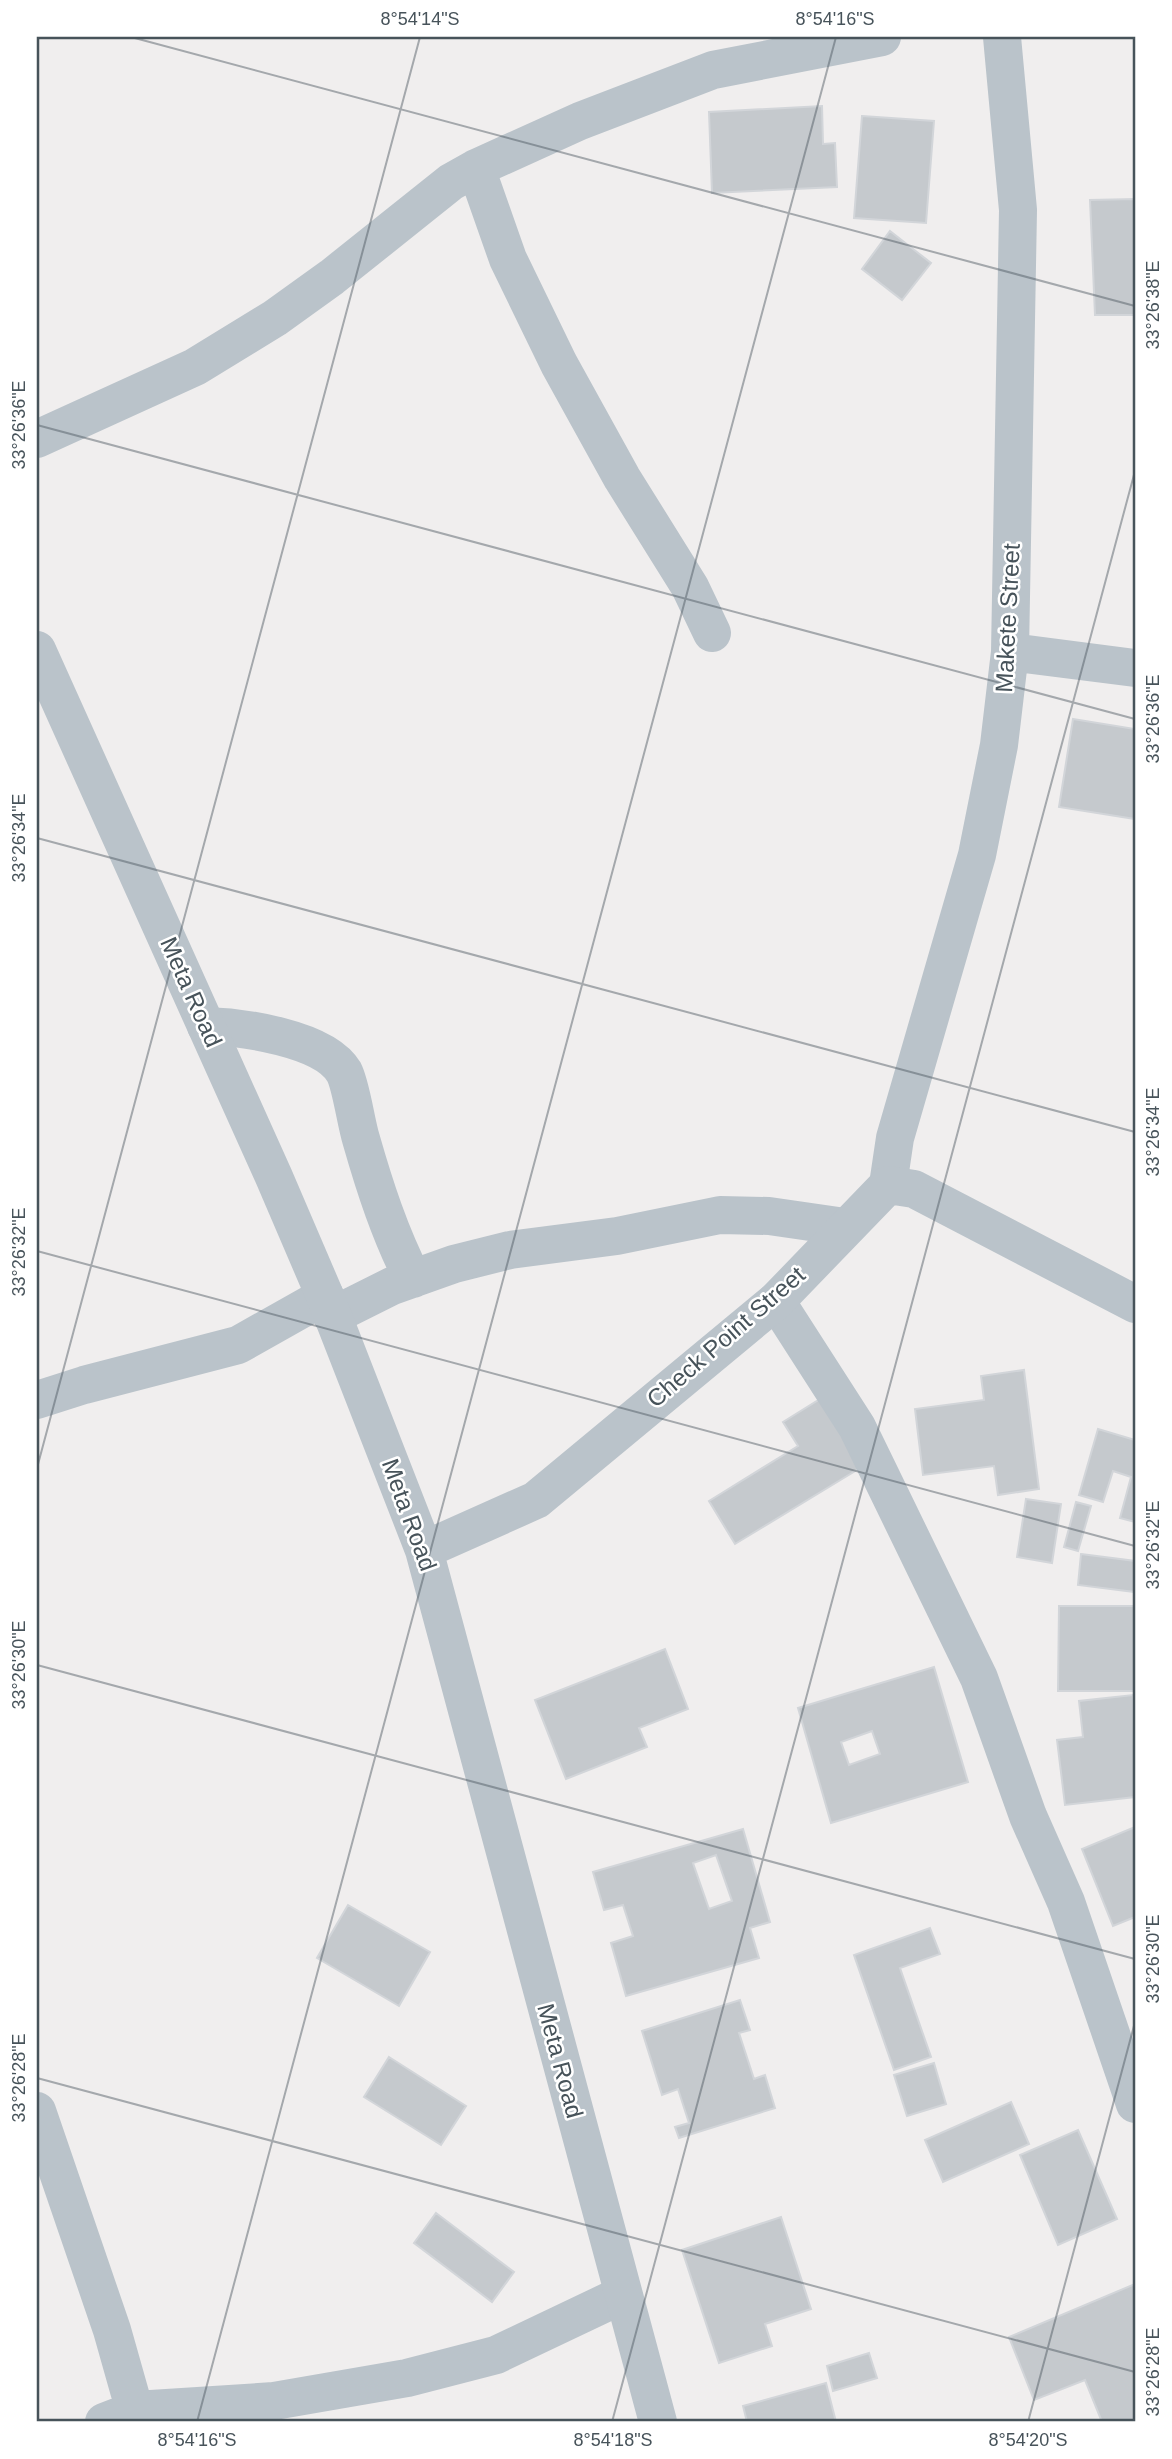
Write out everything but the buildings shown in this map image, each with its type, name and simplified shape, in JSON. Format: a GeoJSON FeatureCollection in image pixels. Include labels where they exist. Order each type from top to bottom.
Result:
{"type":"FeatureCollection","features":[{"type":"Feature","properties":{"kind":"street"},"geometry":{"type":"LineString","coordinates":[[37,439],[195,367],[275,318],[332,277],[451,182],[476,168],[580,121],[713,70],[882,37]]}},
{"type":"Feature","properties":{"kind":"street","name":"Makete Street"},"geometry":{"type":"LineString","coordinates":[[888,1185],[895,1138],[977,855],[999,745],[1010,652],[1018,210],[1002,37]]}},
{"type":"Feature","properties":{"kind":"street"},"geometry":{"type":"LineString","coordinates":[[476,168],[508,259],[559,364],[622,478],[690,587],[712,633]]}},
{"type":"Feature","properties":{"kind":"street","name":"Meta Road"},"geometry":{"type":"LineString","coordinates":[[37,650],[329,1306],[424,1549],[622,2295],[659,2422]]}},
{"type":"Feature","properties":{"kind":"street"},"geometry":{"type":"LineString","coordinates":[[1010,652],[1135,668]]}},
{"type":"Feature","properties":{"kind":"street"},"geometry":{"type":"LineString","coordinates":[[206,1026],[240,1027],[277,1035],[324,1054],[344,1072],[374,1184],[394,1241],[413,1279]]}},
{"type":"Feature","properties":{"kind":"street"},"geometry":{"type":"LineString","coordinates":[[888,1185],[914,1189],[1135,1304]]}},
{"type":"Feature","properties":{"kind":"street","name":"Check Point Street"},"geometry":{"type":"LineString","coordinates":[[424,1549],[536,1500],[738,1329],[776,1301],[888,1185]]}},
{"type":"Feature","properties":{"kind":"street"},"geometry":{"type":"LineString","coordinates":[[37,1400],[238,1345],[329,1306],[510,1250],[617,1237],[720,1215],[769,1216],[845,1227]]}},
{"type":"Feature","properties":{"kind":"street"},"geometry":{"type":"LineString","coordinates":[[776,1301],[856,1427],[979,1678],[1028,1816],[1066,1902],[1135,2105]]}},
{"type":"Feature","properties":{"kind":"street"},"geometry":{"type":"LineString","coordinates":[[37,2111],[112,2330],[126,2418],[274,2401],[407,2378],[496,2355],[622,2295]]}}]}
